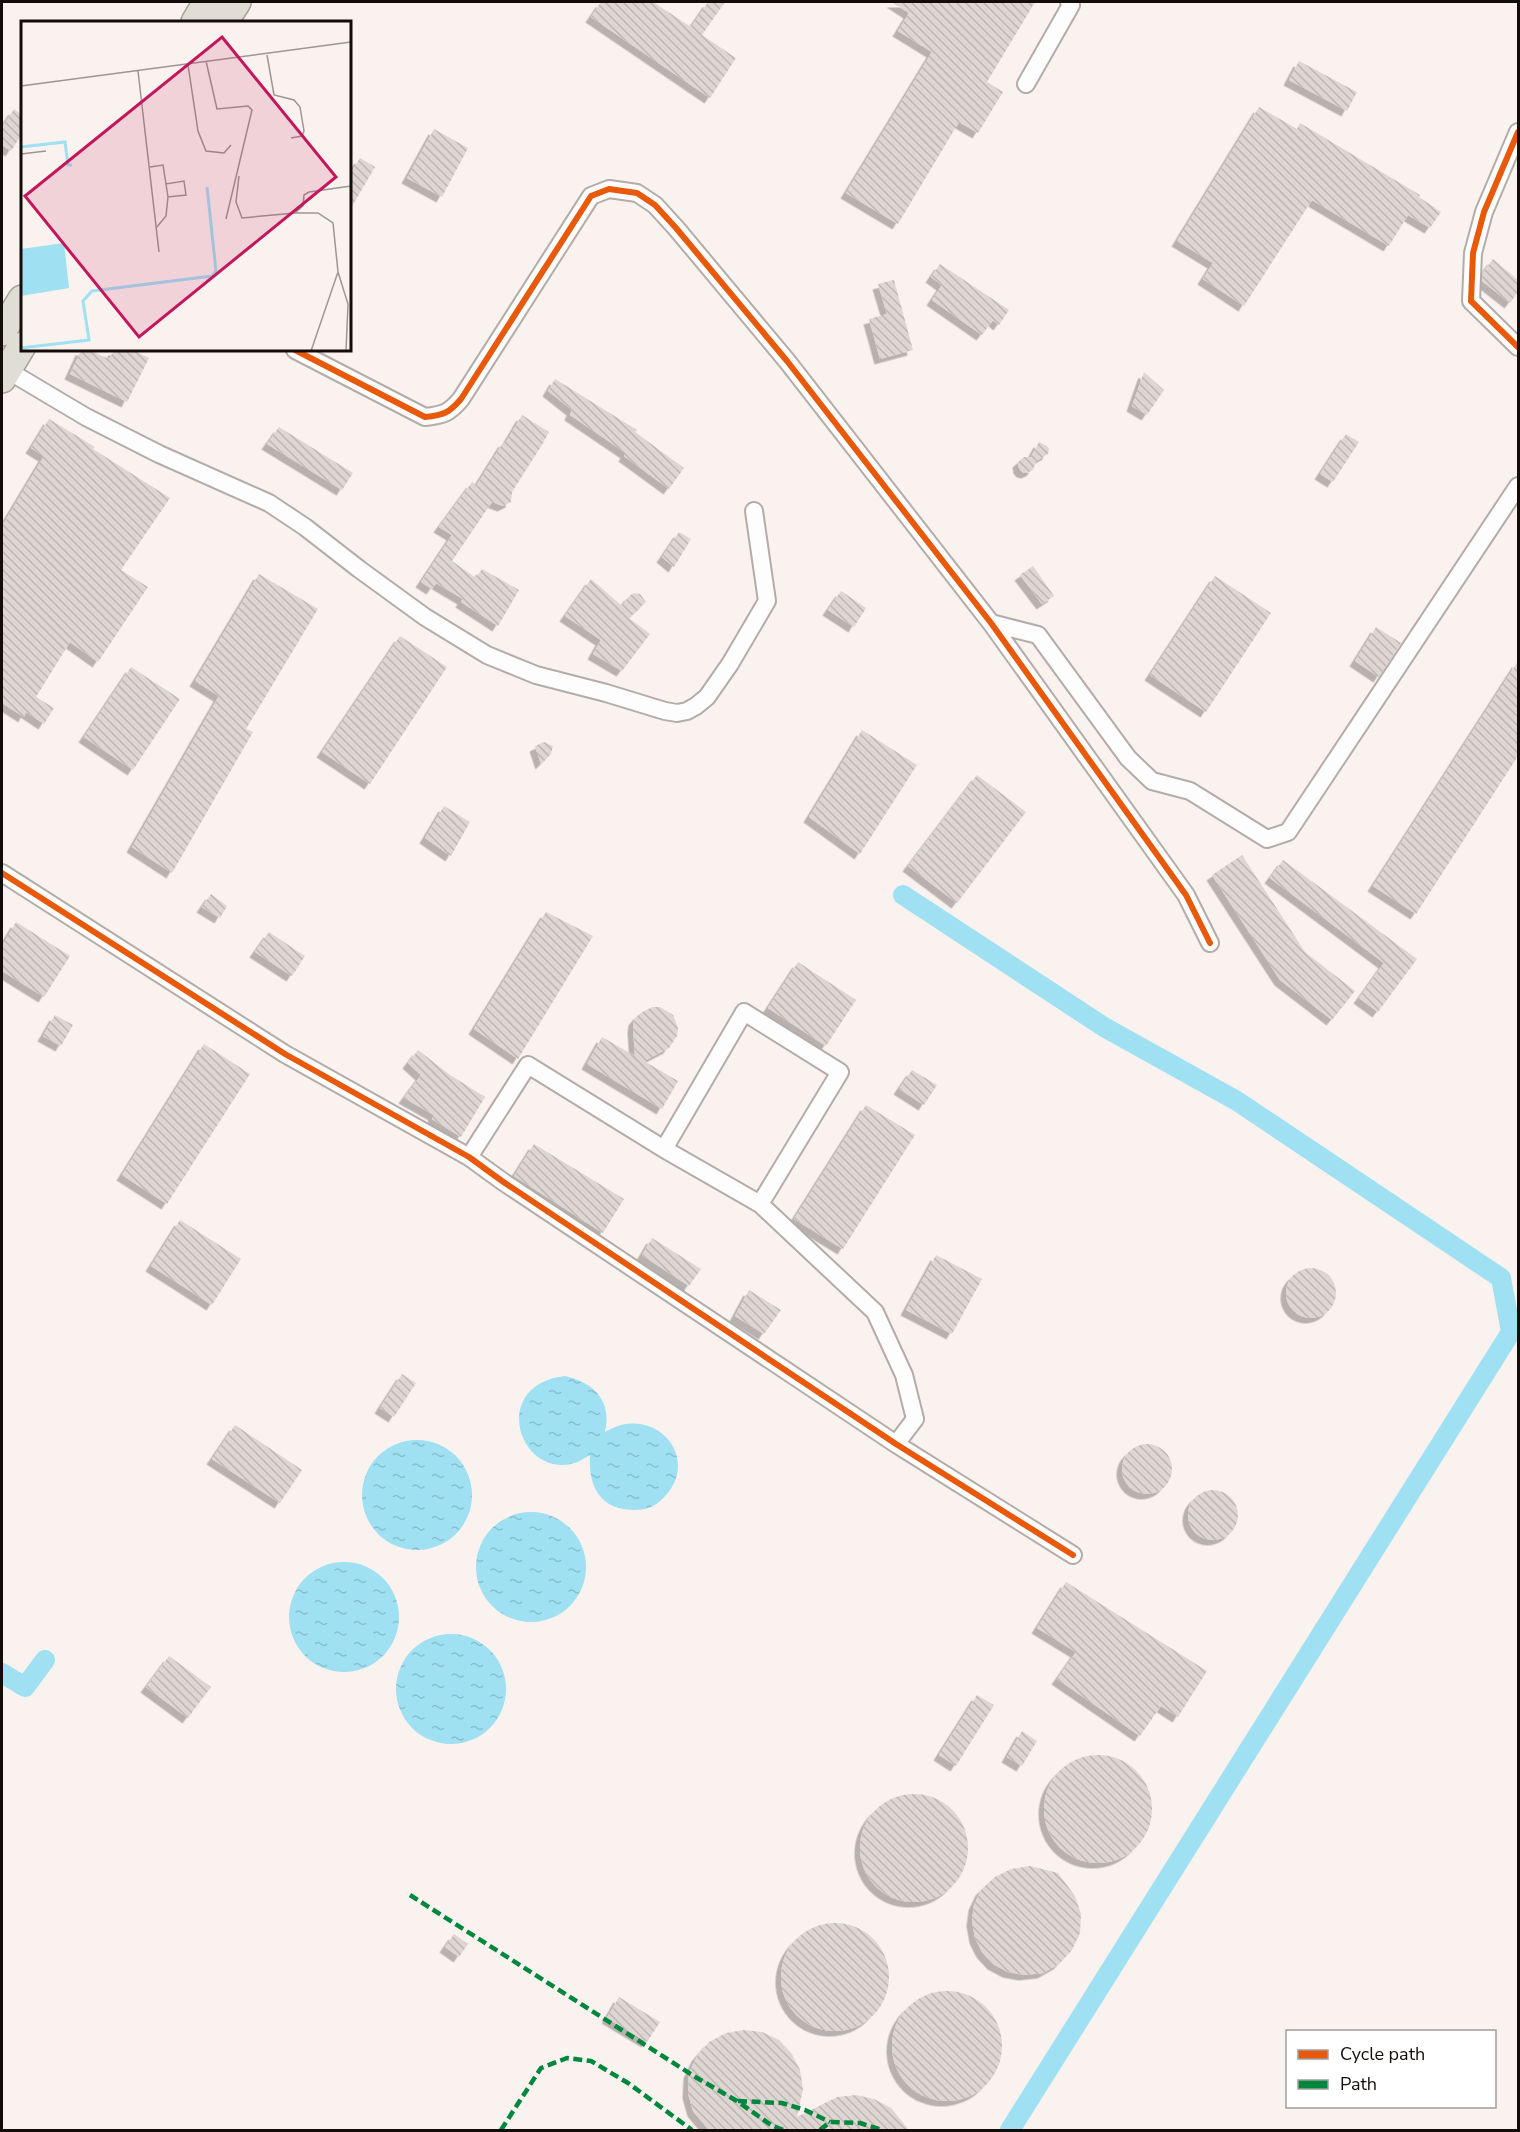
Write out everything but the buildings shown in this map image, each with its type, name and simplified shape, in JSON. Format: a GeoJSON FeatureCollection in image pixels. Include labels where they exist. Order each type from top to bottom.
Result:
{"type":"FeatureCollection","features":[{"type":"Feature","properties":{"kind":"highway"},"geometry":{"type":"LineString","coordinates":[[196,21],[207,2]]}},
{"type":"Feature","properties":{"kind":"highway"},"geometry":{"type":"LineString","coordinates":[[225,21],[237,2]]}},
{"type":"Feature","properties":{"kind":"highway"},"geometry":{"type":"LineString","coordinates":[[2,333],[21,301]]}},
{"type":"Feature","properties":{"kind":"highway"},"geometry":{"type":"LineString","coordinates":[[4,375],[21,348]]}},
{"type":"Feature","properties":{"kind":"street"},"geometry":{"type":"LineString","coordinates":[[1026,84],[1071,5],[1069,2]]}},
{"type":"Feature","properties":{"kind":"street"},"geometry":{"type":"LineString","coordinates":[[1518,132],[1484,212],[1473,253],[1471,301],[1518,347]]}},
{"type":"Feature","properties":{"kind":"street"},"geometry":{"type":"LineString","coordinates":[[296,351],[425,417],[442,416],[452,410],[461,399],[591,196],[609,189],[637,193],[655,205],[676,228],[772,343],[991,623],[1186,895],[1210,943]]}},
{"type":"Feature","properties":{"kind":"street"},"geometry":{"type":"LineString","coordinates":[[4,375],[159,454],[269,503],[305,527],[425,617],[487,655],[536,675],[665,711],[677,713],[687,711],[707,697],[730,664],[767,601],[754,511]]}},
{"type":"Feature","properties":{"kind":"street"},"geometry":{"type":"LineString","coordinates":[[991,623],[1038,634],[1128,758],[1152,781],[1190,791],[1267,839],[1288,832],[1518,486]]}},
{"type":"Feature","properties":{"kind":"street"},"geometry":{"type":"LineString","coordinates":[[2,873],[285,1054],[469,1157],[896,1444],[1073,1555]]}},
{"type":"Feature","properties":{"kind":"street"},"geometry":{"type":"LineString","coordinates":[[664,1149],[744,1012],[840,1072],[760,1204]]}},
{"type":"Feature","properties":{"kind":"street"},"geometry":{"type":"LineString","coordinates":[[469,1157],[528,1065],[664,1149],[760,1204],[875,1312],[904,1375],[915,1419],[896,1444]]}},
{"type":"Feature","properties":{"kind":"water"},"geometry":{"type":"Polygon","coordinates":[[[565,1376],[585,1383],[599,1395],[606,1411],[605,1432],[623,1425],[640,1424],[654,1429],[666,1438],[675,1450],[678,1464],[676,1479],[667,1494],[657,1503],[645,1509],[635,1510],[613,1506],[603,1500],[595,1489],[591,1476],[590,1455],[578,1462],[558,1465],[541,1459],[528,1446],[520,1430],[520,1413],[526,1396],[541,1383],[565,1376]]]}},
{"type":"Feature","properties":{"kind":"water"},"geometry":{"type":"Polygon","coordinates":[[[417,1440],[438,1445],[456,1456],[467,1474],[472,1495],[467,1516],[456,1534],[438,1545],[417,1550],[396,1545],[378,1534],[367,1516],[362,1495],[367,1474],[378,1456],[396,1445],[417,1440]]]}},
{"type":"Feature","properties":{"kind":"water"},"geometry":{"type":"Polygon","coordinates":[[[531,1512],[552,1516],[570,1528],[582,1546],[586,1567],[582,1588],[570,1606],[552,1618],[531,1622],[510,1618],[492,1606],[480,1588],[476,1567],[480,1546],[492,1528],[510,1516],[531,1512]]]}},
{"type":"Feature","properties":{"kind":"water"},"geometry":{"type":"Polygon","coordinates":[[[344,1562],[365,1567],[383,1578],[394,1596],[399,1617],[394,1638],[383,1656],[365,1667],[344,1672],[323,1667],[305,1656],[294,1638],[289,1617],[294,1596],[305,1578],[323,1567],[344,1562]]]}},
{"type":"Feature","properties":{"kind":"water"},"geometry":{"type":"Polygon","coordinates":[[[451,1634],[472,1639],[490,1650],[501,1668],[506,1689],[501,1710],[490,1728],[472,1739],[451,1744],[430,1739],[412,1728],[401,1710],[396,1689],[401,1668],[412,1650],[430,1639],[451,1634]]]}},
{"type":"Feature","properties":{"kind":"waterway"},"geometry":{"type":"LineString","coordinates":[[903,895],[1104,1027],[1237,1101],[1501,1278],[1511,1332],[1010,2130]]}},
{"type":"Feature","properties":{"kind":"waterway"},"geometry":{"type":"LineString","coordinates":[[2,1673],[25,1687],[45,1660]]}},
{"type":"Feature","properties":{"kind":"marked path"},"geometry":{"type":"LineString","coordinates":[[410,1895],[697,2078],[737,2101],[771,2125],[783,2130]]}},
{"type":"Feature","properties":{"kind":"marked path"},"geometry":{"type":"LineString","coordinates":[[501,2130],[541,2068],[567,2058],[591,2061],[628,2083],[692,2130]]}},
{"type":"Feature","properties":{"kind":"marked path"},"geometry":{"type":"LineString","coordinates":[[738,2101],[782,2103],[805,2110],[830,2122]]}},
{"type":"Feature","properties":{"kind":"marked path"},"geometry":{"type":"LineString","coordinates":[[820,2130],[830,2122],[860,2123],[882,2130]]}},
{"type":"Feature","properties":{"kind":"cycle path"},"geometry":{"type":"LineString","coordinates":[[1518,132],[1484,212],[1473,253],[1471,301],[1518,347]]}},
{"type":"Feature","properties":{"kind":"cycle path"},"geometry":{"type":"LineString","coordinates":[[297,351],[425,417],[446,412],[461,399],[591,196],[609,189],[637,193],[655,205],[676,228],[787,361],[991,623],[1186,895],[1210,943]]}},
{"type":"Feature","properties":{"kind":"cycle path"},"geometry":{"type":"LineString","coordinates":[[2,873],[285,1054],[469,1157],[896,1444],[1073,1555]]}}]}
